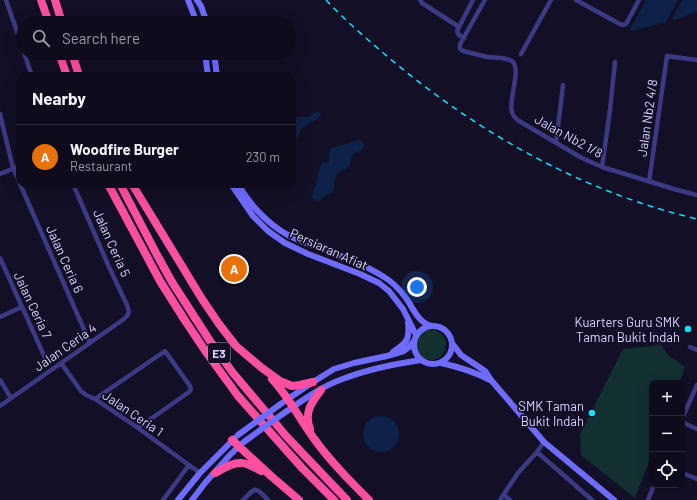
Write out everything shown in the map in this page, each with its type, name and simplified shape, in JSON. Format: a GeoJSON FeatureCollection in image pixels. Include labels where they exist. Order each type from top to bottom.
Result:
{"type":"FeatureCollection","features":[{"type":"Feature","properties":{"kind":"highway"},"geometry":{"type":"LineString","coordinates":[[42,0],[47,16]]}},
{"type":"Feature","properties":{"kind":"highway"},"geometry":{"type":"LineString","coordinates":[[55,0],[60,16]]}},
{"type":"Feature","properties":{"kind":"highway"},"geometry":{"type":"LineString","coordinates":[[61,60],[66,72]]}},
{"type":"Feature","properties":{"kind":"highway"},"geometry":{"type":"LineString","coordinates":[[74,60],[79,72]]}},
{"type":"Feature","properties":{"kind":"highway","name":"E3"},"geometry":{"type":"LineString","coordinates":[[110,188],[160,281],[206,352],[238,396],[303,469],[334,500]]}},
{"type":"Feature","properties":{"kind":"highway","name":"E3"},"geometry":{"type":"LineString","coordinates":[[122,188],[172,282],[210,341],[233,373],[288,437],[347,500]]}},
{"type":"Feature","properties":{"kind":"highway"},"geometry":{"type":"LineString","coordinates":[[134,188],[218,324],[236,346],[280,381],[292,386],[313,382]]}},
{"type":"Feature","properties":{"kind":"highway"},"geometry":{"type":"LineString","coordinates":[[262,368],[275,382],[290,409],[314,439],[345,476],[369,500]]}},
{"type":"Feature","properties":{"kind":"highway"},"geometry":{"type":"LineString","coordinates":[[314,439],[308,423],[308,410],[320,390]]}},
{"type":"Feature","properties":{"kind":"highway"},"geometry":{"type":"LineString","coordinates":[[235,438],[271,476],[299,500]]}},
{"type":"Feature","properties":{"kind":"highway"},"geometry":{"type":"LineString","coordinates":[[215,473],[231,465],[240,463],[248,464],[271,476]]}},
{"type":"Feature","properties":{"kind":"main road"},"geometry":{"type":"LineString","coordinates":[[188,0],[194,16]]}},
{"type":"Feature","properties":{"kind":"main road"},"geometry":{"type":"LineString","coordinates":[[198,0],[205,16]]}},
{"type":"Feature","properties":{"kind":"main road"},"geometry":{"type":"LineString","coordinates":[[206,60],[207,72]]}},
{"type":"Feature","properties":{"kind":"main road"},"geometry":{"type":"LineString","coordinates":[[215,60],[216,72]]}},
{"type":"Feature","properties":{"kind":"main road","name":"Persiaran Afiat"},"geometry":{"type":"LineString","coordinates":[[234,188],[253,216],[268,231],[285,243],[308,254],[360,274],[379,283],[389,291],[403,309],[415,338]]}},
{"type":"Feature","properties":{"kind":"main road","name":"Persiaran Afiat"},"geometry":{"type":"LineString","coordinates":[[241,188],[255,209],[269,222],[286,234],[386,277],[406,298],[420,318],[427,325],[432,326]]}},
{"type":"Feature","properties":{"kind":"main road"},"geometry":{"type":"LineString","coordinates":[[384,287],[390,281]]}},
{"type":"Feature","properties":{"kind":"main road"},"geometry":{"type":"LineString","coordinates":[[386,356],[406,342],[409,330],[407,317]]}},
{"type":"Feature","properties":{"kind":"main road"},"geometry":{"type":"LineString","coordinates":[[178,500],[200,473],[235,438],[285,401],[334,369],[404,351],[409,347],[420,330],[432,326],[438,326],[448,332],[452,343],[450,355],[441,363]]}},
{"type":"Feature","properties":{"kind":"main road"},"geometry":{"type":"LineString","coordinates":[[415,338],[415,351],[417,356],[425,363],[441,363],[466,369],[491,380]]}},
{"type":"Feature","properties":{"kind":"main road"},"geometry":{"type":"LineString","coordinates":[[452,343],[461,354],[485,371],[544,442],[614,500]]}},
{"type":"Feature","properties":{"kind":"main road"},"geometry":{"type":"LineString","coordinates":[[192,500],[205,483],[241,444],[290,409],[320,390],[339,380],[356,374],[421,360]]}},
{"type":"Feature","properties":{"kind":"street"},"geometry":{"type":"LineString","coordinates":[[0,3],[7,0],[16,28]]}},
{"type":"Feature","properties":{"kind":"street"},"geometry":{"type":"LineString","coordinates":[[420,0],[422,3],[459,27]]}},
{"type":"Feature","properties":{"kind":"street"},"geometry":{"type":"LineString","coordinates":[[473,0],[457,31],[457,33],[464,38],[485,0]]}},
{"type":"Feature","properties":{"kind":"street"},"geometry":{"type":"LineString","coordinates":[[521,54],[551,0]]}},
{"type":"Feature","properties":{"kind":"street"},"geometry":{"type":"LineString","coordinates":[[576,0],[621,25],[624,25],[626,24],[639,0]]}},
{"type":"Feature","properties":{"kind":"street","name":"Jalan Nb2 1/8"},"geometry":{"type":"LineString","coordinates":[[464,38],[460,44],[460,49],[463,51],[487,57],[510,60],[514,63],[515,81],[511,106],[515,118],[582,158],[602,167],[697,195]]}},
{"type":"Feature","properties":{"kind":"street","name":"Jalan Nb2 4/8"},"geometry":{"type":"LineString","coordinates":[[649,182],[667,56],[697,60]]}},
{"type":"Feature","properties":{"kind":"street"},"geometry":{"type":"LineString","coordinates":[[26,60],[31,72]]}},
{"type":"Feature","properties":{"kind":"street"},"geometry":{"type":"LineString","coordinates":[[602,167],[615,62]]}},
{"type":"Feature","properties":{"kind":"street"},"geometry":{"type":"LineString","coordinates":[[556,143],[563,84]]}},
{"type":"Feature","properties":{"kind":"street","name":"Jalan Ceria 6"},"geometry":{"type":"LineString","coordinates":[[0,114],[16,175]]}},
{"type":"Feature","properties":{"kind":"street"},"geometry":{"type":"LineString","coordinates":[[0,174],[16,167]]}},
{"type":"Feature","properties":{"kind":"street","name":"Jalan Ceria 6"},"geometry":{"type":"LineString","coordinates":[[22,188],[90,343]]}},
{"type":"Feature","properties":{"kind":"street","name":"Jalan Ceria 5"},"geometry":{"type":"LineString","coordinates":[[75,188],[109,267],[127,304],[128,312]]}},
{"type":"Feature","properties":{"kind":"street","name":"Jalan Ceria 7"},"geometry":{"type":"LineString","coordinates":[[0,258],[46,360]]}},
{"type":"Feature","properties":{"kind":"street"},"geometry":{"type":"LineString","coordinates":[[0,317],[22,307]]}},
{"type":"Feature","properties":{"kind":"street","name":"Jalan Ceria 4"},"geometry":{"type":"LineString","coordinates":[[0,406],[124,319],[128,312]]}},
{"type":"Feature","properties":{"kind":"street"},"geometry":{"type":"LineString","coordinates":[[690,347],[697,350]]}},
{"type":"Feature","properties":{"kind":"street"},"geometry":{"type":"LineString","coordinates":[[95,399],[165,351],[191,389],[189,392],[138,428]]}},
{"type":"Feature","properties":{"kind":"street","name":"Jalan Ceria 1"},"geometry":{"type":"LineString","coordinates":[[61,363],[81,391],[86,395],[95,399],[138,428],[200,473]]}},
{"type":"Feature","properties":{"kind":"street"},"geometry":{"type":"LineString","coordinates":[[0,380],[11,398]]}},
{"type":"Feature","properties":{"kind":"street"},"geometry":{"type":"LineString","coordinates":[[683,416],[697,385]]}},
{"type":"Feature","properties":{"kind":"street"},"geometry":{"type":"LineString","coordinates":[[685,423],[697,429]]}},
{"type":"Feature","properties":{"kind":"street"},"geometry":{"type":"LineString","coordinates":[[500,500],[518,473],[544,442]]}},
{"type":"Feature","properties":{"kind":"street"},"geometry":{"type":"LineString","coordinates":[[537,452],[592,500]]}},
{"type":"Feature","properties":{"kind":"street"},"geometry":{"type":"LineString","coordinates":[[163,500],[189,465]]}},
{"type":"Feature","properties":{"kind":"street"},"geometry":{"type":"LineString","coordinates":[[685,474],[697,479]]}},
{"type":"Feature","properties":{"kind":"street"},"geometry":{"type":"LineString","coordinates":[[648,500],[653,488]]}},
{"type":"Feature","properties":{"kind":"street"},"geometry":{"type":"LineString","coordinates":[[243,500],[252,490],[255,489],[259,490],[268,500]]}},
{"type":"Feature","properties":{"kind":"street"},"geometry":{"type":"LineString","coordinates":[[504,495],[510,500]]}},
{"type":"Feature","properties":{"kind":"green space"},"geometry":{"type":"Polygon","coordinates":[[[431,330],[441,335],[446,345],[441,355],[431,360],[421,355],[416,345],[421,335],[431,330]]]}},
{"type":"Feature","properties":{"kind":"green space"},"geometry":{"type":"Polygon","coordinates":[[[661,345],[668,355],[685,367],[680,380],[649,380],[649,462],[635,498],[581,455],[580,434],[623,349],[661,345]]]}},
{"type":"Feature","properties":{"kind":"water"},"geometry":{"type":"Polygon","coordinates":[[[646,0],[678,0],[666,22],[631,31],[630,29],[646,0]]]}},
{"type":"Feature","properties":{"kind":"water"},"geometry":{"type":"Polygon","coordinates":[[[682,0],[697,0],[697,12],[674,20],[672,19],[682,0]]]}},
{"type":"Feature","properties":{"kind":"water"},"geometry":{"type":"Polygon","coordinates":[[[317,112],[321,113],[320,117],[302,128],[296,140],[296,118],[308,117],[317,112]]]}},
{"type":"Feature","properties":{"kind":"water"},"geometry":{"type":"Polygon","coordinates":[[[359,139],[364,144],[362,150],[353,154],[349,167],[336,174],[333,192],[326,195],[319,201],[312,199],[321,163],[329,162],[331,148],[342,146],[359,139]]]}},
{"type":"Feature","properties":{"kind":"water"},"geometry":{"type":"Polygon","coordinates":[[[385,416],[394,421],[398,427],[398,441],[394,447],[385,452],[377,452],[368,447],[364,441],[363,430],[368,421],[374,417],[385,416]]]}},
{"type":"Feature","properties":{"kind":"railway"},"geometry":{"type":"LineString","coordinates":[[326,0],[360,33],[416,80],[490,131],[529,154],[570,175],[611,192],[654,207],[697,219]]}},
{"type":"Feature","properties":{"kind":"place","name":"Woodfire Burger"},"geometry":{"type":"Point","coordinates":[234,269]}},
{"type":"Feature","properties":{"kind":"place","name":"Kuarters Guru SMK Taman Bukit Indah"},"geometry":{"type":"Point","coordinates":[688,329]}},
{"type":"Feature","properties":{"kind":"place","name":"SMK Taman Bukit Indah"},"geometry":{"type":"Point","coordinates":[592,413]}}]}
